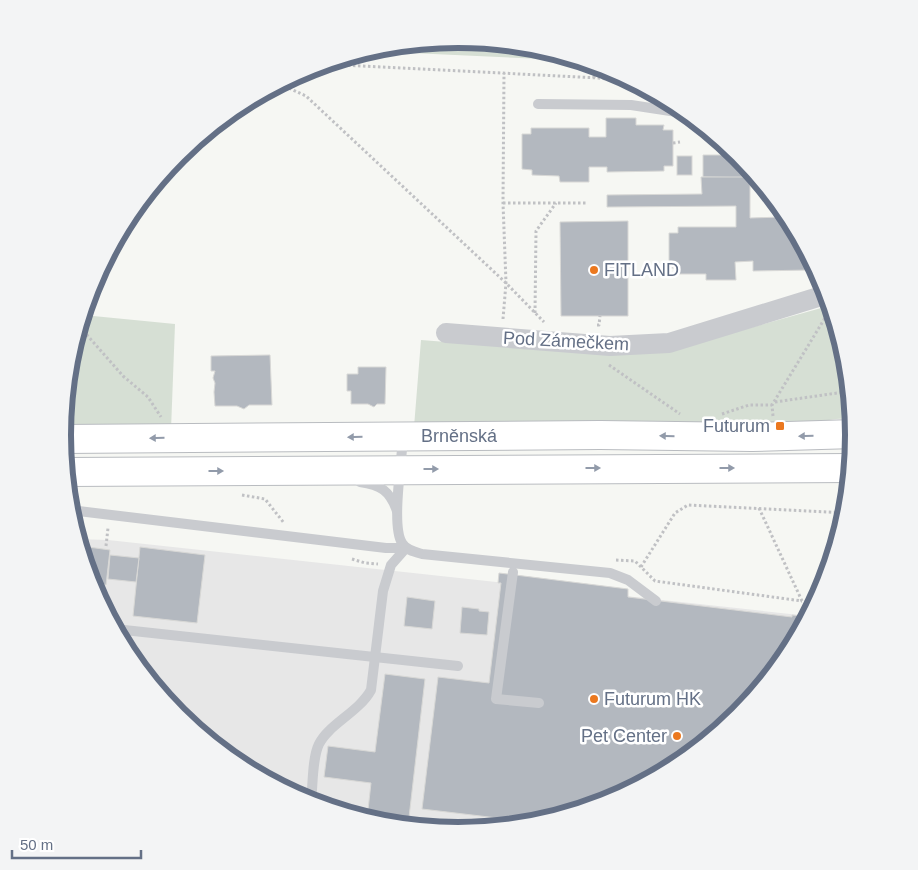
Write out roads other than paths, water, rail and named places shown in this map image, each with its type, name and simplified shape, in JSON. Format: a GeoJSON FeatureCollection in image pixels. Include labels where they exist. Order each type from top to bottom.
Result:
{"type":"FeatureCollection","features":[{"type":"Feature","properties":{"kind":"main road","name":"Brněnská"},"geometry":{"type":"LineString","coordinates":[[71,439],[600,435],[752,437],[846,434]]}},
{"type":"Feature","properties":{"kind":"main road","name":"Brněnská"},"geometry":{"type":"LineString","coordinates":[[73,472],[845,468]]}},
{"type":"Feature","properties":{"kind":"street","name":"Pod Zámečkem"},"geometry":{"type":"LineString","coordinates":[[446,333],[610,346],[669,343],[821,296]]}},
{"type":"Feature","properties":{"kind":"lane"},"geometry":{"type":"LineString","coordinates":[[538,104],[631,105],[671,111]]}},
{"type":"Feature","properties":{"kind":"lane"},"geometry":{"type":"LineString","coordinates":[[404,436],[397,512],[398,535],[406,548]]}},
{"type":"Feature","properties":{"kind":"lane"},"geometry":{"type":"LineString","coordinates":[[293,471],[377,485],[388,494],[397,512]]}},
{"type":"Feature","properties":{"kind":"lane"},"geometry":{"type":"LineString","coordinates":[[79,511],[386,548],[406,548],[422,554],[610,573],[628,580],[656,601]]}},
{"type":"Feature","properties":{"kind":"lane"},"geometry":{"type":"LineString","coordinates":[[312,793],[318,747],[326,736],[367,696],[372,684],[381,600],[387,574],[391,565],[406,548]]}},
{"type":"Feature","properties":{"kind":"lane"},"geometry":{"type":"LineString","coordinates":[[513,572],[496,700],[539,703]]}},
{"type":"Feature","properties":{"kind":"lane"},"geometry":{"type":"LineString","coordinates":[[124,630],[458,666]]}},
{"type":"Feature","properties":{"kind":"place","name":"FITLAND"},"geometry":{"type":"Point","coordinates":[594,270]}},
{"type":"Feature","properties":{"kind":"place","name":"Futurum"},"geometry":{"type":"Point","coordinates":[780,426]}},
{"type":"Feature","properties":{"kind":"place","name":"Futurum HK"},"geometry":{"type":"Point","coordinates":[594,699]}},
{"type":"Feature","properties":{"kind":"place","name":"Pet Center"},"geometry":{"type":"Point","coordinates":[677,736]}}]}
